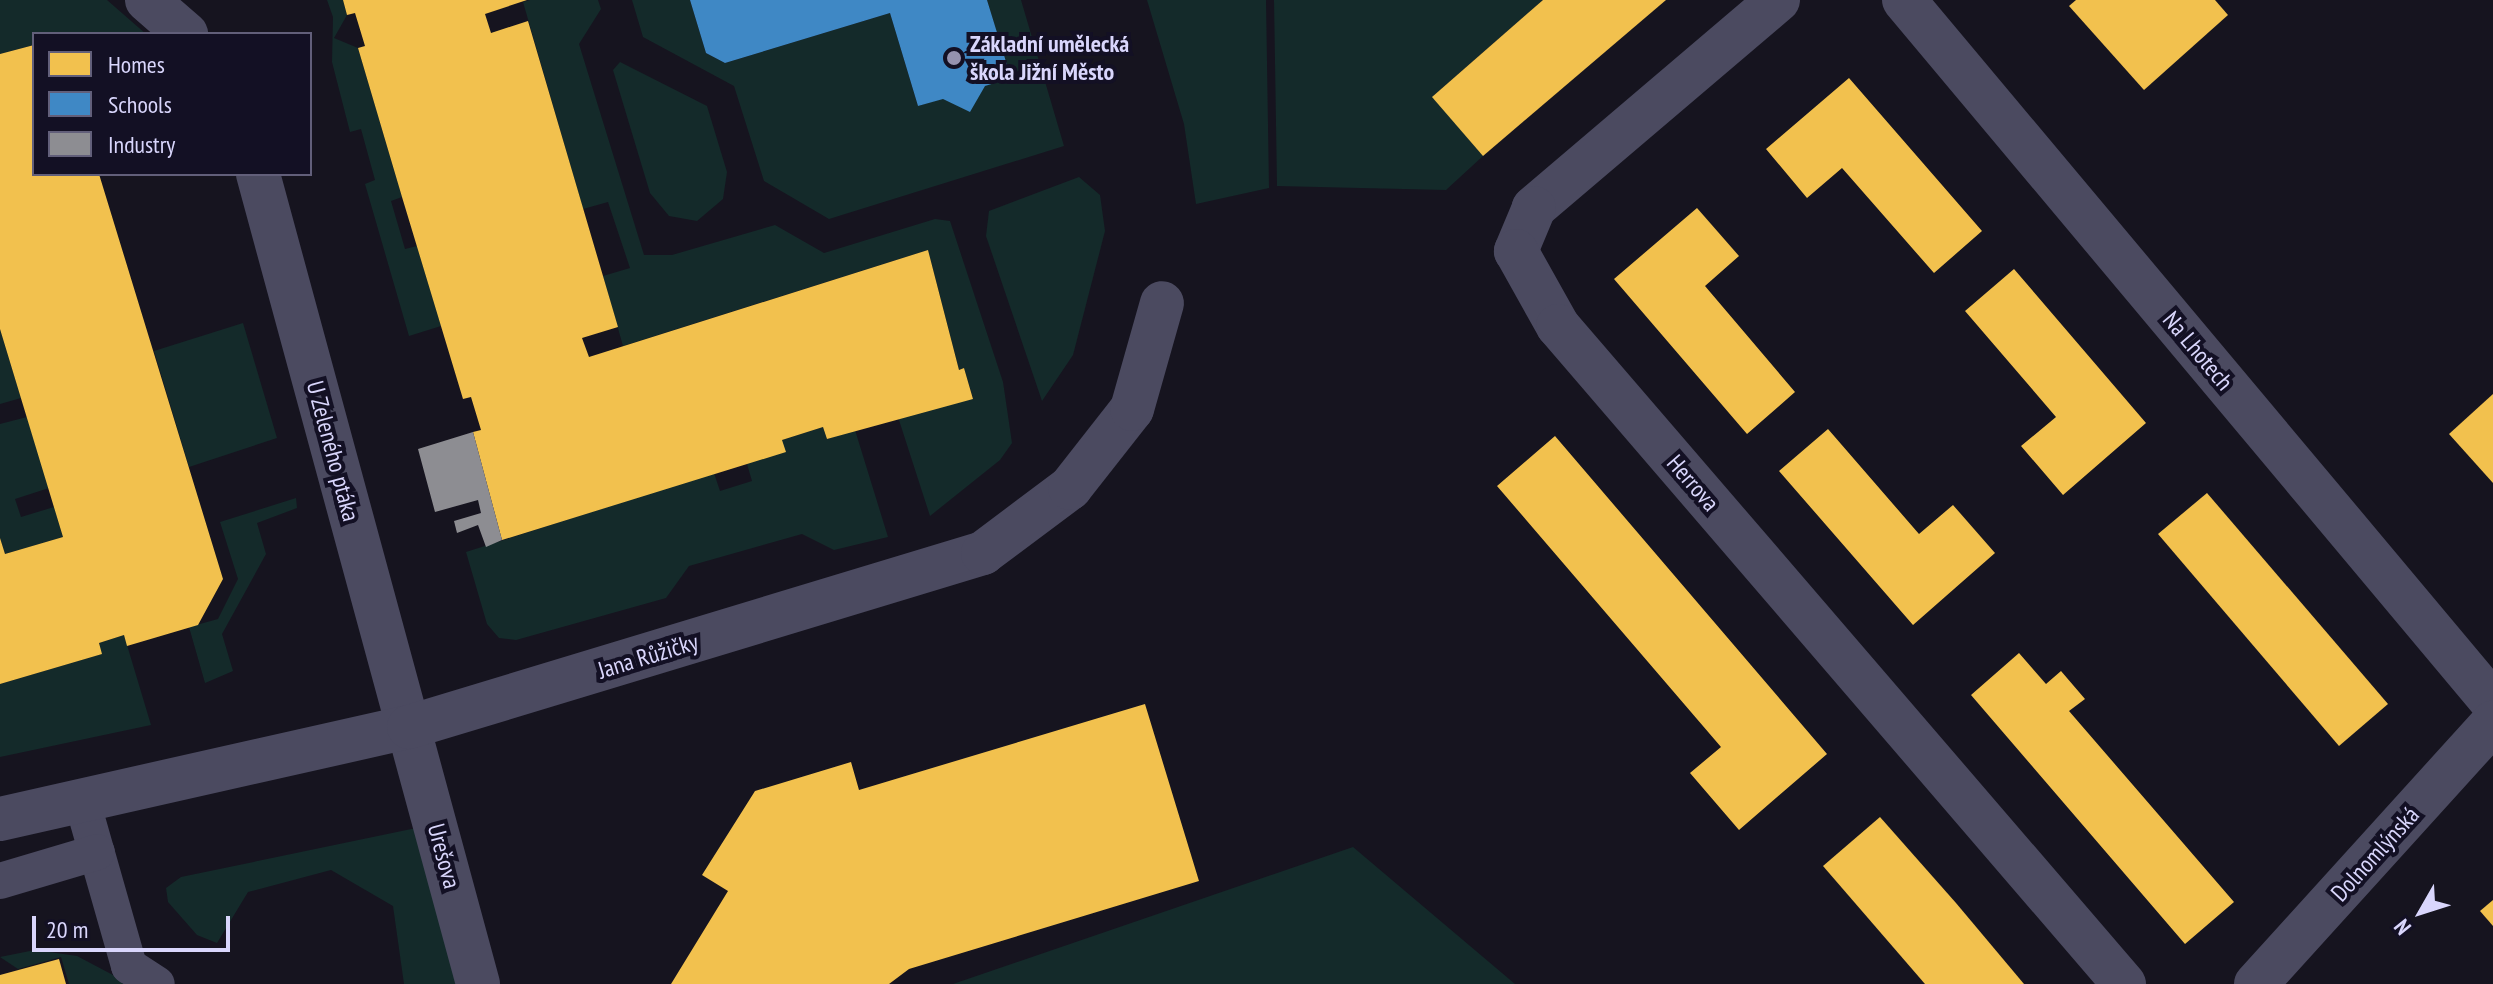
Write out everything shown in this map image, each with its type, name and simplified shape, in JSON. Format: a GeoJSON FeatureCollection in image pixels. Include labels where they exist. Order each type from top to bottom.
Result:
{"type":"FeatureCollection","features":[{"type":"Feature","properties":{"kind":"street"},"geometry":{"type":"LineString","coordinates":[[147,0],[184,32]]}},
{"type":"Feature","properties":{"kind":"street","name":"Herrova"},"geometry":{"type":"LineString","coordinates":[[1778,0],[1534,208],[1516,251],[1558,326],[2124,984]]}},
{"type":"Feature","properties":{"kind":"street","name":"Na Lhotech"},"geometry":{"type":"LineString","coordinates":[[1904,0],[2493,703]]}},
{"type":"Feature","properties":{"kind":"street","name":"U Zeleného ptáka"},"geometry":{"type":"LineString","coordinates":[[259,176],[409,727]]}},
{"type":"Feature","properties":{"kind":"street","name":"Jana Růžičky"},"geometry":{"type":"LineString","coordinates":[[0,819],[409,727],[983,553],[1070,488],[1132,409],[1162,303]]}},
{"type":"Feature","properties":{"kind":"street","name":"Dolnomlýnská"},"geometry":{"type":"LineString","coordinates":[[2256,984],[2493,723]]}},
{"type":"Feature","properties":{"kind":"street","name":"Urešova"},"geometry":{"type":"LineString","coordinates":[[409,727],[478,984]]}},
{"type":"Feature","properties":{"kind":"lane"},"geometry":{"type":"LineString","coordinates":[[82,801],[129,966],[157,984]]}},
{"type":"Feature","properties":{"kind":"lane"},"geometry":{"type":"LineString","coordinates":[[0,881],[97,852]]}},
{"type":"Feature","properties":{"kind":"green space"},"geometry":{"type":"Polygon","coordinates":[[[0,0],[107,0],[144,32],[32,32],[32,46],[0,54],[0,0]]]}},
{"type":"Feature","properties":{"kind":"green space"},"geometry":{"type":"Polygon","coordinates":[[[327,0],[343,0],[347,15],[334,38],[358,48],[402,197],[391,201],[405,249],[417,246],[441,326],[409,336],[365,184],[375,180],[361,129],[350,132],[332,62],[333,17],[327,0]]]}},
{"type":"Feature","properties":{"kind":"green space"},"geometry":{"type":"Polygon","coordinates":[[[598,0],[601,9],[579,44],[644,255],[672,255],[775,225],[824,253],[935,219],[950,221],[1003,382],[1012,443],[1000,460],[930,516],[898,417],[973,398],[964,368],[959,370],[928,250],[623,346],[603,276],[630,268],[608,202],[583,209],[523,2],[598,0]]]}},
{"type":"Feature","properties":{"kind":"green space"},"geometry":{"type":"Polygon","coordinates":[[[632,0],[690,0],[706,53],[725,63],[890,13],[918,106],[1010,78],[987,0],[1021,0],[1064,146],[829,219],[764,181],[734,86],[643,37],[632,0]]]}},
{"type":"Feature","properties":{"kind":"green space"},"geometry":{"type":"Polygon","coordinates":[[[1147,0],[1266,0],[1269,188],[1196,204],[1184,124],[1147,0]]]}},
{"type":"Feature","properties":{"kind":"green space"},"geometry":{"type":"Polygon","coordinates":[[[1274,0],[1543,0],[1433,96],[1483,156],[1446,190],[1277,186],[1274,0]]]}},
{"type":"Feature","properties":{"kind":"green space"},"geometry":{"type":"Polygon","coordinates":[[[620,62],[707,106],[727,172],[723,199],[697,221],[669,216],[650,193],[613,70],[620,62]]]}},
{"type":"Feature","properties":{"kind":"green space"},"geometry":{"type":"Polygon","coordinates":[[[1079,177],[1100,195],[1105,231],[1073,355],[1042,401],[986,236],[989,211],[1079,177]]]}},
{"type":"Feature","properties":{"kind":"green space"},"geometry":{"type":"Polygon","coordinates":[[[243,323],[277,438],[189,467],[154,351],[243,323]]]}},
{"type":"Feature","properties":{"kind":"green space"},"geometry":{"type":"Polygon","coordinates":[[[0,329],[21,398],[0,404],[0,329]]]}},
{"type":"Feature","properties":{"kind":"green space"},"geometry":{"type":"Polygon","coordinates":[[[27,417],[49,488],[15,499],[21,517],[54,507],[63,537],[5,554],[0,538],[0,424],[27,417]]]}},
{"type":"Feature","properties":{"kind":"green space"},"geometry":{"type":"Polygon","coordinates":[[[823,427],[827,439],[855,430],[888,537],[834,550],[802,534],[689,566],[666,598],[516,640],[499,638],[487,624],[466,552],[714,473],[720,491],[752,481],[747,464],[782,440],[823,427]]]}},
{"type":"Feature","properties":{"kind":"green space"},"geometry":{"type":"Polygon","coordinates":[[[296,498],[297,508],[257,523],[266,554],[222,634],[233,671],[205,683],[189,627],[218,619],[238,579],[220,522],[296,498]]]}},
{"type":"Feature","properties":{"kind":"green space"},"geometry":{"type":"Polygon","coordinates":[[[124,635],[151,725],[0,757],[0,684],[101,654],[99,643],[124,635]]]}},
{"type":"Feature","properties":{"kind":"green space"},"geometry":{"type":"Polygon","coordinates":[[[421,827],[468,984],[404,984],[393,906],[331,870],[248,892],[217,943],[197,935],[168,902],[166,888],[181,877],[421,827]]]}},
{"type":"Feature","properties":{"kind":"green space"},"geometry":{"type":"Polygon","coordinates":[[[1353,847],[1515,984],[953,984],[1353,847]]]}},
{"type":"Feature","properties":{"kind":"green space"},"geometry":{"type":"Polygon","coordinates":[[[35,950],[77,956],[130,984],[69,984],[61,957],[18,969],[0,957],[35,950]]]}},
{"type":"Feature","properties":{"kind":"building: Homes"},"geometry":{"type":"Polygon","coordinates":[[[343,0],[527,0],[485,14],[491,33],[528,21],[618,327],[582,338],[589,357],[928,250],[959,370],[964,368],[973,399],[827,439],[823,427],[782,440],[786,452],[502,540],[473,432],[481,430],[471,397],[463,399],[358,48],[365,46],[355,13],[347,15],[343,0]]]}},
{"type":"Feature","properties":{"kind":"building: Homes"},"geometry":{"type":"Polygon","coordinates":[[[1543,0],[1666,0],[1483,156],[1432,97],[1543,0]]]}},
{"type":"Feature","properties":{"kind":"building: Homes"},"geometry":{"type":"Polygon","coordinates":[[[2076,0],[2215,0],[2228,15],[2144,90],[2069,6],[2076,0]]]}},
{"type":"Feature","properties":{"kind":"building: Homes"},"geometry":{"type":"Polygon","coordinates":[[[32,46],[32,176],[100,176],[223,579],[198,625],[127,646],[124,635],[99,643],[102,654],[0,684],[0,538],[5,554],[63,537],[0,329],[0,54],[32,46]]]}},
{"type":"Feature","properties":{"kind":"building: Homes"},"geometry":{"type":"Polygon","coordinates":[[[1849,78],[1982,231],[1934,273],[1842,168],[1807,198],[1766,149],[1849,78]]]}},
{"type":"Feature","properties":{"kind":"building: Homes"},"geometry":{"type":"Polygon","coordinates":[[[1697,208],[1739,256],[1705,286],[1795,392],[1747,434],[1614,279],[1697,208]]]}},
{"type":"Feature","properties":{"kind":"building: Homes"},"geometry":{"type":"Polygon","coordinates":[[[2014,269],[2146,423],[2063,495],[2021,446],[2056,417],[1965,311],[2014,269]]]}},
{"type":"Feature","properties":{"kind":"building: Homes"},"geometry":{"type":"Polygon","coordinates":[[[2493,394],[2493,483],[2449,434],[2493,394]]]}},
{"type":"Feature","properties":{"kind":"building: Homes"},"geometry":{"type":"Polygon","coordinates":[[[1828,429],[1919,534],[1953,505],[1995,553],[1913,625],[1779,471],[1828,429]]]}},
{"type":"Feature","properties":{"kind":"building: Homes"},"geometry":{"type":"Polygon","coordinates":[[[1555,436],[1827,754],[1739,830],[1690,773],[1721,747],[1497,486],[1555,436]]]}},
{"type":"Feature","properties":{"kind":"building: Homes"},"geometry":{"type":"Polygon","coordinates":[[[2207,493],[2388,704],[2339,746],[2158,534],[2207,493]]]}},
{"type":"Feature","properties":{"kind":"building: Homes"},"geometry":{"type":"Polygon","coordinates":[[[2019,653],[2046,684],[2061,671],[2085,699],[2069,711],[2234,902],[2185,944],[1971,695],[2019,653]]]}},
{"type":"Feature","properties":{"kind":"building: Homes"},"geometry":{"type":"Polygon","coordinates":[[[1145,704],[1199,881],[909,969],[889,984],[671,984],[728,891],[702,875],[755,791],[851,762],[859,790],[1145,704]]]}},
{"type":"Feature","properties":{"kind":"building: Homes"},"geometry":{"type":"Polygon","coordinates":[[[1880,817],[2024,984],[1925,984],[1823,866],[1880,817]]]}},
{"type":"Feature","properties":{"kind":"building: Homes"},"geometry":{"type":"Polygon","coordinates":[[[2493,900],[2493,926],[2480,911],[2493,900]]]}},
{"type":"Feature","properties":{"kind":"building: Homes"},"geometry":{"type":"Polygon","coordinates":[[[59,959],[66,984],[0,984],[0,975],[59,959]]]}},
{"type":"Feature","properties":{"kind":"building: Schools","name":"Základní umělecká škola Jižní Město"},"geometry":{"type":"Polygon","coordinates":[[[690,0],[987,0],[1011,78],[985,86],[970,112],[943,99],[918,106],[890,13],[725,63],[706,53],[690,0]]]}},
{"type":"Feature","properties":{"kind":"building: Industry"},"geometry":{"type":"Polygon","coordinates":[[[473,432],[502,540],[486,547],[478,525],[457,533],[454,521],[481,513],[478,500],[435,512],[418,449],[473,432]]]}},
{"type":"Feature","properties":{"kind":"place","name":"Základní umělecká škola Jižní Město"},"geometry":{"type":"Point","coordinates":[954,58]}}]}
